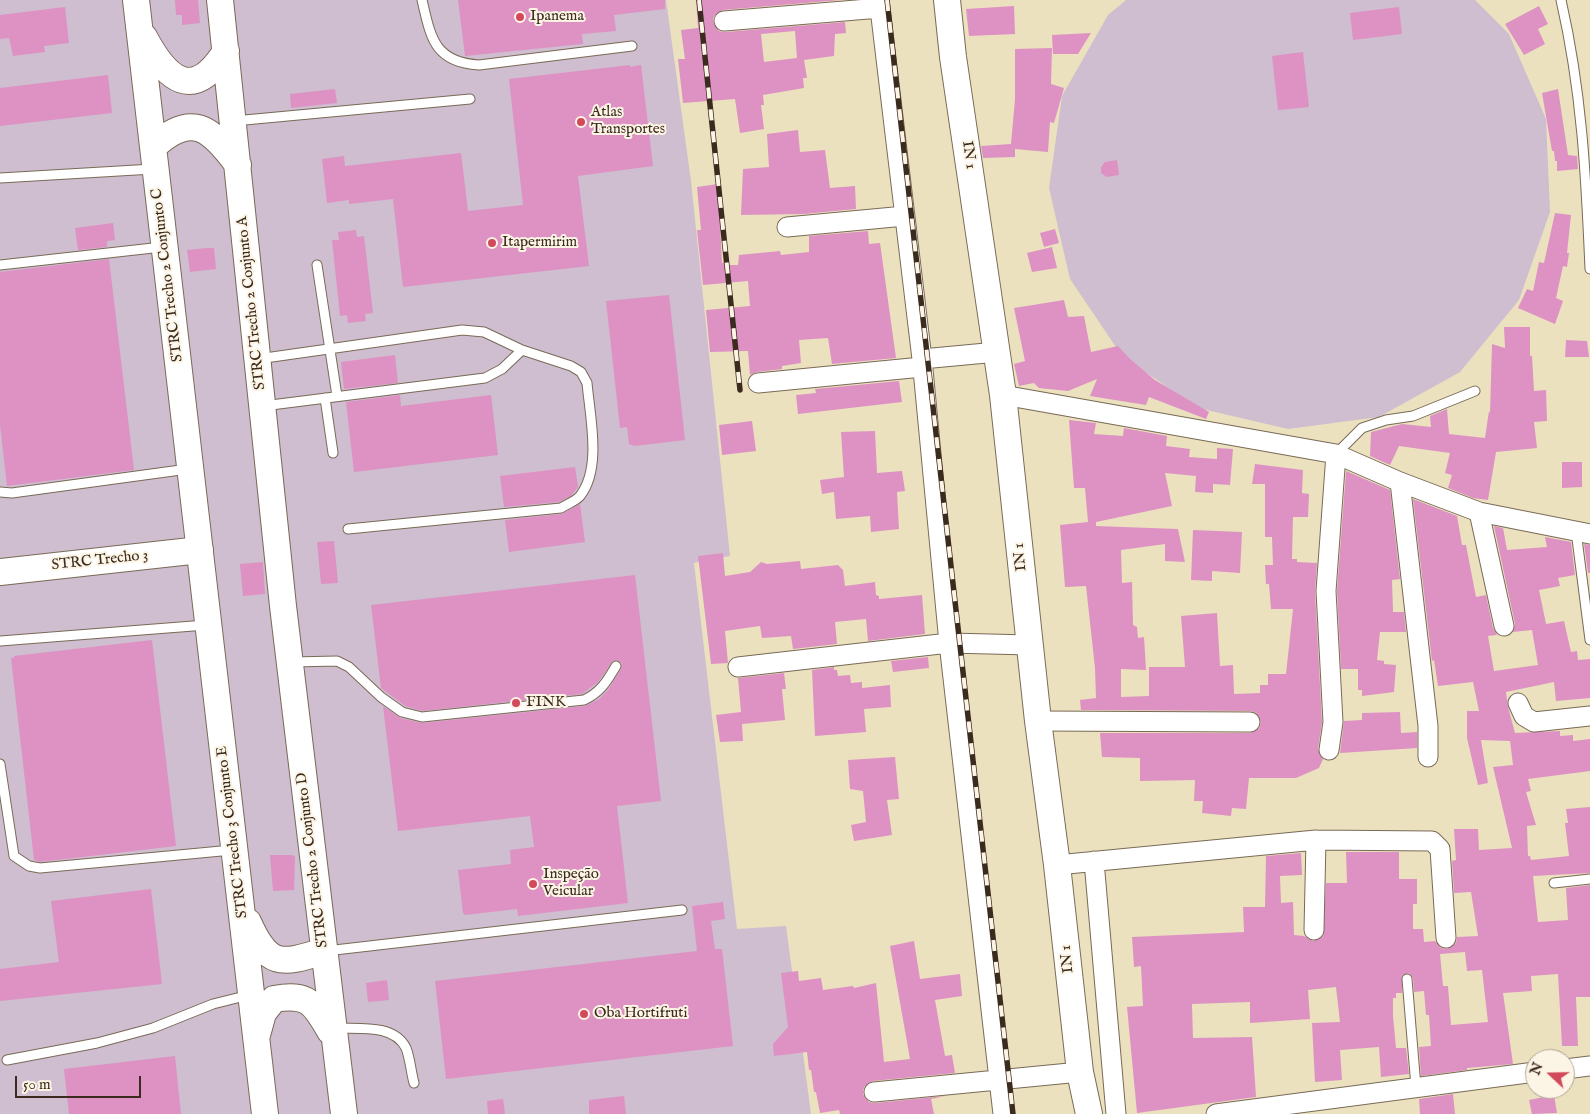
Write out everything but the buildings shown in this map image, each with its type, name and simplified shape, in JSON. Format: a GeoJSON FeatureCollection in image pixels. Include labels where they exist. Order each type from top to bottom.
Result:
{"type":"FeatureCollection","features":[{"type":"Feature","properties":{"kind":"street","name":"STRC Trecho 2 Conjunto C"},"geometry":{"type":"LineString","coordinates":[[136,0],[200,550]]}},
{"type":"Feature","properties":{"kind":"street","name":"STRC Trecho 2 Conjunto A"},"geometry":{"type":"LineString","coordinates":[[220,0],[283,606]]}},
{"type":"Feature","properties":{"kind":"street","name":"IN 1"},"geometry":{"type":"LineString","coordinates":[[947,0],[953,57],[1003,395],[1038,720],[1057,865],[1080,1072],[1089,1114]]}},
{"type":"Feature","properties":{"kind":"street"},"geometry":{"type":"LineString","coordinates":[[724,21],[879,4],[922,363],[949,643],[1003,1114]]}},
{"type":"Feature","properties":{"kind":"street"},"geometry":{"type":"LineString","coordinates":[[139,28],[165,71],[183,80],[198,79],[208,74],[226,51]]}},
{"type":"Feature","properties":{"kind":"street"},"geometry":{"type":"LineString","coordinates":[[154,158],[166,135],[180,127],[199,126],[214,134],[238,165]]}},
{"type":"Feature","properties":{"kind":"street"},"geometry":{"type":"LineString","coordinates":[[787,227],[905,216]]}},
{"type":"Feature","properties":{"kind":"street"},"geometry":{"type":"LineString","coordinates":[[758,384],[997,352]]}},
{"type":"Feature","properties":{"kind":"street"},"geometry":{"type":"LineString","coordinates":[[1003,395],[1336,454],[1400,482],[1479,512],[1583,533]]}},
{"type":"Feature","properties":{"kind":"street"},"geometry":{"type":"LineString","coordinates":[[1329,750],[1333,722],[1326,591],[1336,454]]}},
{"type":"Feature","properties":{"kind":"street"},"geometry":{"type":"LineString","coordinates":[[1400,482],[1428,726],[1428,757]]}},
{"type":"Feature","properties":{"kind":"street"},"geometry":{"type":"LineString","coordinates":[[1479,512],[1504,626]]}},
{"type":"Feature","properties":{"kind":"street","name":"STRC Trecho 3"},"geometry":{"type":"LineString","coordinates":[[0,572],[200,550]]}},
{"type":"Feature","properties":{"kind":"street","name":"STRC Trecho 3 Conjunto E"},"geometry":{"type":"LineString","coordinates":[[200,550],[265,1114]]}},
{"type":"Feature","properties":{"kind":"street","name":"STRC Trecho 2 Conjunto D"},"geometry":{"type":"LineString","coordinates":[[283,606],[344,1114]]}},
{"type":"Feature","properties":{"kind":"street"},"geometry":{"type":"LineString","coordinates":[[738,668],[949,643],[1030,645]]}},
{"type":"Feature","properties":{"kind":"street"},"geometry":{"type":"LineString","coordinates":[[1518,702],[1524,716],[1534,722],[1590,716]]}},
{"type":"Feature","properties":{"kind":"street"},"geometry":{"type":"LineString","coordinates":[[1038,720],[1250,722]]}},
{"type":"Feature","properties":{"kind":"street"},"geometry":{"type":"LineString","coordinates":[[1057,865],[1316,840],[1432,841],[1440,849],[1446,938]]}},
{"type":"Feature","properties":{"kind":"street"},"geometry":{"type":"LineString","coordinates":[[1314,930],[1316,840]]}},
{"type":"Feature","properties":{"kind":"street"},"geometry":{"type":"LineString","coordinates":[[1094,862],[1116,1114]]}},
{"type":"Feature","properties":{"kind":"street"},"geometry":{"type":"LineString","coordinates":[[242,908],[260,946],[270,956],[290,961],[324,951]]}},
{"type":"Feature","properties":{"kind":"street"},"geometry":{"type":"LineString","coordinates":[[256,1038],[263,1013],[274,999],[293,996],[311,1002],[334,1033]]}},
{"type":"Feature","properties":{"kind":"street"},"geometry":{"type":"LineString","coordinates":[[1575,1068],[1590,1066]]}},
{"type":"Feature","properties":{"kind":"street"},"geometry":{"type":"LineString","coordinates":[[874,1092],[1080,1072]]}},
{"type":"Feature","properties":{"kind":"street"},"geometry":{"type":"LineString","coordinates":[[1216,1114],[1525,1073]]}},
{"type":"Feature","properties":{"kind":"lane"},"geometry":{"type":"LineString","coordinates":[[422,0],[431,38],[446,56],[460,64],[479,65],[632,46]]}},
{"type":"Feature","properties":{"kind":"lane"},"geometry":{"type":"LineString","coordinates":[[1561,0],[1572,49],[1584,134],[1590,269]]}},
{"type":"Feature","properties":{"kind":"lane"},"geometry":{"type":"LineString","coordinates":[[233,121],[470,99]]}},
{"type":"Feature","properties":{"kind":"lane"},"geometry":{"type":"LineString","coordinates":[[0,178],[154,158]]}},
{"type":"Feature","properties":{"kind":"lane"},"geometry":{"type":"LineString","coordinates":[[0,265],[164,246]]}},
{"type":"Feature","properties":{"kind":"lane"},"geometry":{"type":"LineString","coordinates":[[318,265],[332,349],[337,396]]}},
{"type":"Feature","properties":{"kind":"lane"},"geometry":{"type":"LineString","coordinates":[[258,359],[462,330],[484,332],[522,350],[571,366],[581,372],[587,383],[593,465],[590,482],[579,498],[561,508],[348,529]]}},
{"type":"Feature","properties":{"kind":"lane"},"geometry":{"type":"LineString","coordinates":[[263,406],[485,378],[502,369],[522,350]]}},
{"type":"Feature","properties":{"kind":"lane"},"geometry":{"type":"LineString","coordinates":[[1336,454],[1362,428],[1386,420],[1414,416],[1475,391]]}},
{"type":"Feature","properties":{"kind":"lane"},"geometry":{"type":"LineString","coordinates":[[325,398],[333,453]]}},
{"type":"Feature","properties":{"kind":"lane"},"geometry":{"type":"LineString","coordinates":[[0,492],[12,493],[190,469]]}},
{"type":"Feature","properties":{"kind":"lane"},"geometry":{"type":"LineString","coordinates":[[1583,533],[1590,640]]}},
{"type":"Feature","properties":{"kind":"lane"},"geometry":{"type":"LineString","coordinates":[[0,641],[208,625]]}},
{"type":"Feature","properties":{"kind":"lane"},"geometry":{"type":"LineString","coordinates":[[290,662],[337,661],[349,668],[381,697],[402,712],[422,717],[584,700],[601,690],[616,666]]}},
{"type":"Feature","properties":{"kind":"lane"},"geometry":{"type":"LineString","coordinates":[[0,764],[14,856],[29,866],[40,868],[235,850]]}},
{"type":"Feature","properties":{"kind":"lane"},"geometry":{"type":"LineString","coordinates":[[1554,883],[1590,879]]}},
{"type":"Feature","properties":{"kind":"lane"},"geometry":{"type":"LineString","coordinates":[[324,951],[682,910]]}},
{"type":"Feature","properties":{"kind":"lane"},"geometry":{"type":"LineString","coordinates":[[1407,979],[1416,1087]]}},
{"type":"Feature","properties":{"kind":"lane"},"geometry":{"type":"LineString","coordinates":[[7,1060],[96,1043],[153,1028],[213,1004],[251,994]]}},
{"type":"Feature","properties":{"kind":"lane"},"geometry":{"type":"LineString","coordinates":[[334,1033],[388,1032],[398,1038],[406,1049],[414,1083]]}},
{"type":"Feature","properties":{"kind":"shaded area"},"geometry":{"type":"Polygon","coordinates":[[[0,0],[666,0],[691,181],[730,556],[694,563],[737,929],[786,926],[811,1114],[0,1114],[0,0]]]}},
{"type":"Feature","properties":{"kind":"shaded area"},"geometry":{"type":"Polygon","coordinates":[[[1126,0],[1475,0],[1509,34],[1546,119],[1550,212],[1519,300],[1460,372],[1379,417],[1288,429],[1198,408],[1122,356],[1070,279],[1049,188],[1062,96],[1108,15],[1126,0]]]}},
{"type":"Feature","properties":{"kind":"railway"},"geometry":{"type":"LineString","coordinates":[[699,0],[740,390]]}},
{"type":"Feature","properties":{"kind":"railway"},"geometry":{"type":"LineString","coordinates":[[887,0],[1013,1114]]}},
{"type":"Feature","properties":{"kind":"place","name":"Ipanema"},"geometry":{"type":"Point","coordinates":[520,17]}},
{"type":"Feature","properties":{"kind":"place","name":"Atlas Transportes"},"geometry":{"type":"Point","coordinates":[581,122]}},
{"type":"Feature","properties":{"kind":"place","name":"Itapermirim"},"geometry":{"type":"Point","coordinates":[492,243]}},
{"type":"Feature","properties":{"kind":"place","name":"FINK"},"geometry":{"type":"Point","coordinates":[516,703]}},
{"type":"Feature","properties":{"kind":"place","name":"Inspeção Veicular"},"geometry":{"type":"Point","coordinates":[533,884]}},
{"type":"Feature","properties":{"kind":"place","name":"Oba Hortifruti"},"geometry":{"type":"Point","coordinates":[584,1014]}}]}
